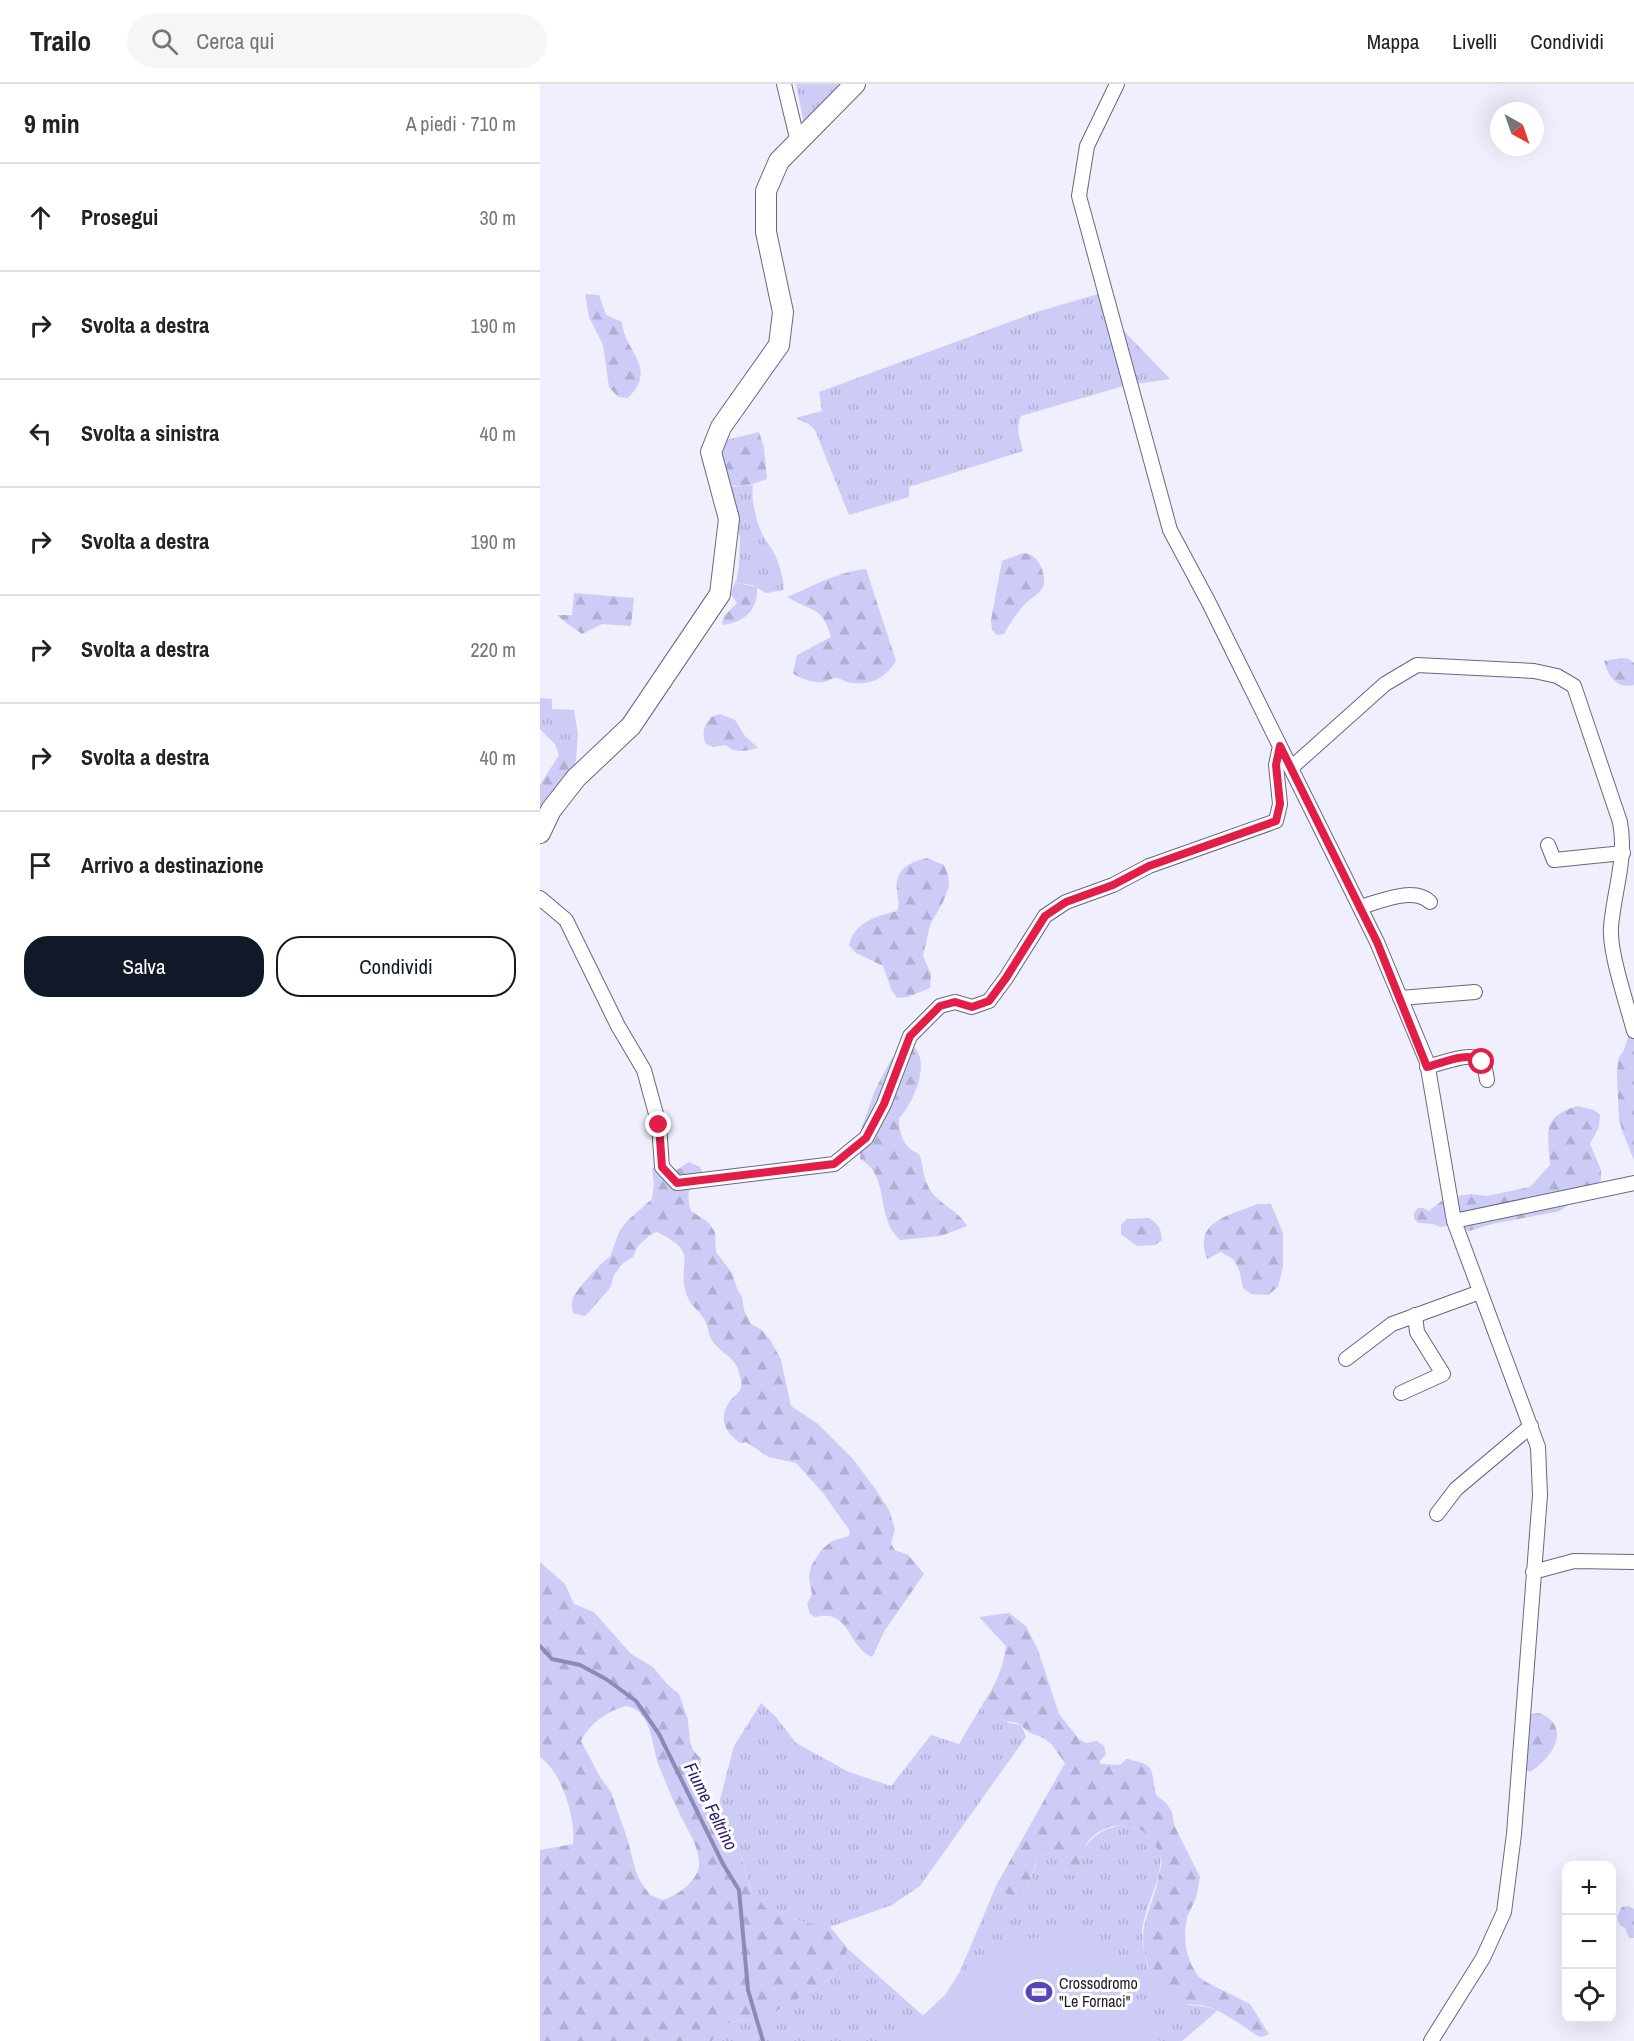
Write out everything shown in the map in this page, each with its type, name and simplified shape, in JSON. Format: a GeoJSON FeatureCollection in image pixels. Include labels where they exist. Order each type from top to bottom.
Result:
{"type":"FeatureCollection","features":[{"type":"Feature","properties":{"kind":"street"},"geometry":{"type":"LineString","coordinates":[[784,84],[798,141]]}},
{"type":"Feature","properties":{"kind":"street"},"geometry":{"type":"LineString","coordinates":[[540,832],[551,810],[576,778],[631,726],[720,594],[729,519],[711,452],[721,427],[778,345],[783,312],[766,232],[766,191],[779,161],[855,84]]}},
{"type":"Feature","properties":{"kind":"street"},"geometry":{"type":"LineString","coordinates":[[1117,84],[1087,146],[1079,196],[1170,530],[1209,603],[1360,907],[1400,998],[1427,1067],[1454,1221],[1538,1448],[1540,1495],[1514,1834],[1504,1912],[1483,1958],[1431,2041]]}},
{"type":"Feature","properties":{"kind":"street"},"geometry":{"type":"LineString","coordinates":[[1291,768],[1385,684],[1417,665],[1534,671],[1557,676],[1574,686],[1620,822],[1623,839],[1623,855],[1611,928],[1616,962],[1634,1031]]}},
{"type":"Feature","properties":{"kind":"street"},"geometry":{"type":"LineString","coordinates":[[540,898],[566,920],[618,1026],[644,1070],[659,1125],[662,1167],[677,1183],[834,1164],[866,1138],[884,1104],[910,1036],[940,1006],[955,1002],[972,1007],[989,1001],[1045,916],[1066,902],[1113,885],[1149,866],[1276,821],[1280,804],[1276,765],[1280,746]]}},
{"type":"Feature","properties":{"kind":"street"},"geometry":{"type":"LineString","coordinates":[[1548,845],[1554,860],[1623,855]]}},
{"type":"Feature","properties":{"kind":"street"},"geometry":{"type":"LineString","coordinates":[[1623,855],[1634,872]]}},
{"type":"Feature","properties":{"kind":"street"},"geometry":{"type":"LineString","coordinates":[[1360,907],[1413,895],[1425,897],[1430,903]]}},
{"type":"Feature","properties":{"kind":"street"},"geometry":{"type":"LineString","coordinates":[[1400,998],[1475,992]]}},
{"type":"Feature","properties":{"kind":"street"},"geometry":{"type":"LineString","coordinates":[[1427,1067],[1470,1056],[1478,1057],[1482,1062],[1487,1080]]}},
{"type":"Feature","properties":{"kind":"street"},"geometry":{"type":"LineString","coordinates":[[1454,1221],[1634,1184]]}},
{"type":"Feature","properties":{"kind":"street"},"geometry":{"type":"LineString","coordinates":[[1346,1359],[1392,1324],[1480,1292]]}},
{"type":"Feature","properties":{"kind":"street"},"geometry":{"type":"LineString","coordinates":[[1401,1393],[1443,1374],[1417,1332],[1415,1315]]}},
{"type":"Feature","properties":{"kind":"street"},"geometry":{"type":"LineString","coordinates":[[1437,1514],[1456,1489],[1530,1426]]}},
{"type":"Feature","properties":{"kind":"street"},"geometry":{"type":"LineString","coordinates":[[1533,1572],[1574,1561],[1633,1562]]}},
{"type":"Feature","properties":{"kind":"green space"},"geometry":{"type":"Polygon","coordinates":[[[796,84],[850,84],[804,124],[796,84]]]}},
{"type":"Feature","properties":{"kind":"green space"},"geometry":{"type":"Polygon","coordinates":[[[1101,293],[1127,385],[1021,416],[1018,429],[1023,451],[909,487],[909,497],[849,515],[815,430],[809,424],[795,418],[822,411],[819,392],[1037,312],[1101,293]]]}},
{"type":"Feature","properties":{"kind":"green space"},"geometry":{"type":"Polygon","coordinates":[[[585,294],[599,295],[606,315],[622,322],[624,333],[640,368],[637,387],[628,398],[618,397],[609,387],[603,345],[589,317],[585,294]]]}},
{"type":"Feature","properties":{"kind":"green space"},"geometry":{"type":"Polygon","coordinates":[[[1122,329],[1170,379],[1136,384],[1122,329]]]}},
{"type":"Feature","properties":{"kind":"green space"},"geometry":{"type":"Polygon","coordinates":[[[759,432],[764,448],[767,479],[742,486],[727,483],[718,452],[722,441],[759,432]]]}},
{"type":"Feature","properties":{"kind":"green space"},"geometry":{"type":"Polygon","coordinates":[[[727,483],[735,487],[753,485],[754,506],[758,522],[763,536],[777,559],[784,590],[766,593],[752,585],[736,583],[740,538],[727,483]]]}},
{"type":"Feature","properties":{"kind":"green space"},"geometry":{"type":"Polygon","coordinates":[[[1023,553],[1034,557],[1039,564],[1044,575],[1043,587],[1020,609],[1004,634],[997,635],[992,630],[991,620],[1002,561],[1023,553]]]}},
{"type":"Feature","properties":{"kind":"green space"},"geometry":{"type":"Polygon","coordinates":[[[866,569],[896,661],[892,667],[881,677],[862,683],[847,682],[839,678],[816,682],[803,679],[793,673],[797,655],[831,637],[824,619],[819,614],[787,597],[836,576],[866,569]]]}},
{"type":"Feature","properties":{"kind":"green space"},"geometry":{"type":"Polygon","coordinates":[[[736,580],[736,583],[757,587],[757,595],[749,613],[739,621],[724,625],[722,623],[724,616],[737,603],[731,594],[736,580]]]}},
{"type":"Feature","properties":{"kind":"green space"},"geometry":{"type":"Polygon","coordinates":[[[574,593],[634,598],[631,626],[602,624],[582,634],[557,615],[572,615],[574,593]]]}},
{"type":"Feature","properties":{"kind":"green space"},"geometry":{"type":"Polygon","coordinates":[[[1629,659],[1634,663],[1634,685],[1618,683],[1608,672],[1604,661],[1629,659]]]}},
{"type":"Feature","properties":{"kind":"green space"},"geometry":{"type":"Polygon","coordinates":[[[540,698],[552,699],[552,709],[574,710],[578,734],[576,760],[569,755],[559,755],[555,744],[540,729],[540,698]]]}},
{"type":"Feature","properties":{"kind":"green space"},"geometry":{"type":"Polygon","coordinates":[[[720,714],[735,720],[745,736],[758,748],[741,751],[725,745],[713,747],[706,744],[705,727],[711,717],[720,714]]]}},
{"type":"Feature","properties":{"kind":"green space"},"geometry":{"type":"Polygon","coordinates":[[[564,753],[573,756],[576,760],[573,772],[540,820],[540,785],[559,755],[564,753]]]}},
{"type":"Feature","properties":{"kind":"green space"},"geometry":{"type":"Polygon","coordinates":[[[927,858],[944,865],[949,887],[930,925],[923,956],[931,974],[930,988],[908,997],[897,998],[883,966],[856,953],[849,945],[856,930],[862,925],[897,911],[899,903],[897,884],[900,872],[914,862],[927,858]]]}},
{"type":"Feature","properties":{"kind":"green space"},"geometry":{"type":"Polygon","coordinates":[[[1634,1024],[1634,1160],[1619,1119],[1617,1076],[1618,1059],[1634,1024]]]}},
{"type":"Feature","properties":{"kind":"green space"},"geometry":{"type":"Polygon","coordinates":[[[912,1045],[918,1052],[921,1071],[915,1092],[899,1118],[901,1135],[909,1148],[919,1154],[926,1182],[932,1192],[967,1226],[941,1236],[900,1240],[888,1222],[877,1178],[873,1170],[860,1159],[862,1127],[875,1090],[892,1058],[902,1048],[912,1045]]]}},
{"type":"Feature","properties":{"kind":"green space"},"geometry":{"type":"Polygon","coordinates":[[[1578,1106],[1594,1110],[1600,1115],[1599,1127],[1590,1144],[1601,1170],[1601,1181],[1572,1199],[1566,1207],[1560,1211],[1492,1224],[1469,1231],[1451,1224],[1441,1227],[1419,1223],[1414,1219],[1414,1213],[1418,1208],[1429,1211],[1445,1198],[1471,1194],[1487,1196],[1530,1187],[1550,1165],[1548,1134],[1552,1121],[1566,1110],[1578,1106]]]}},
{"type":"Feature","properties":{"kind":"green space"},"geometry":{"type":"Polygon","coordinates":[[[689,1162],[700,1167],[702,1171],[690,1189],[688,1199],[691,1211],[708,1222],[715,1232],[716,1252],[732,1273],[751,1324],[762,1330],[781,1360],[791,1406],[818,1424],[853,1459],[889,1510],[895,1529],[891,1544],[895,1550],[908,1555],[924,1574],[885,1630],[872,1657],[857,1645],[842,1623],[835,1618],[815,1617],[810,1614],[807,1604],[812,1594],[809,1577],[811,1566],[822,1549],[832,1541],[849,1536],[850,1531],[823,1493],[796,1463],[769,1457],[746,1442],[740,1443],[734,1439],[724,1424],[726,1407],[739,1391],[741,1380],[736,1365],[713,1342],[704,1318],[689,1300],[685,1288],[684,1254],[680,1247],[657,1232],[650,1235],[638,1246],[633,1257],[622,1264],[614,1275],[610,1288],[588,1313],[585,1316],[573,1313],[572,1301],[575,1294],[596,1269],[610,1257],[619,1232],[627,1221],[652,1199],[654,1184],[652,1168],[659,1166],[672,1173],[689,1162]]]}},
{"type":"Feature","properties":{"kind":"green space"},"geometry":{"type":"Polygon","coordinates":[[[1258,1204],[1271,1204],[1283,1233],[1283,1267],[1278,1287],[1268,1295],[1251,1294],[1243,1288],[1234,1260],[1221,1252],[1207,1259],[1204,1246],[1205,1236],[1217,1221],[1258,1204]]]}},
{"type":"Feature","properties":{"kind":"green space"},"geometry":{"type":"Polygon","coordinates":[[[1149,1218],[1159,1227],[1161,1233],[1162,1240],[1155,1245],[1137,1246],[1121,1234],[1121,1225],[1127,1219],[1149,1218]]]}},
{"type":"Feature","properties":{"kind":"green space"},"geometry":{"type":"Polygon","coordinates":[[[540,1562],[565,1584],[574,1604],[594,1612],[631,1654],[653,1667],[679,1694],[688,1720],[690,1742],[693,1750],[701,1759],[700,1793],[709,1809],[734,1833],[752,1893],[765,1907],[802,1922],[830,1927],[848,1949],[840,1966],[824,1984],[764,2018],[734,2021],[723,2026],[712,2041],[540,2041],[540,1850],[573,1844],[573,1834],[570,1809],[561,1785],[555,1773],[540,1757],[540,1562]],[[626,1706],[612,1711],[594,1723],[581,1741],[600,1777],[611,1792],[636,1872],[642,1884],[650,1895],[663,1900],[675,1895],[692,1881],[698,1869],[698,1856],[694,1842],[659,1766],[650,1730],[635,1709],[626,1706]]]}},
{"type":"Feature","properties":{"kind":"green space"},"geometry":{"type":"Polygon","coordinates":[[[1009,1613],[1026,1626],[1038,1650],[1059,1714],[1079,1739],[1086,1743],[1097,1741],[1104,1746],[1106,1754],[1100,1764],[1120,1765],[1126,1759],[1148,1766],[1151,1770],[1156,1795],[1172,1812],[1174,1825],[1200,1877],[1196,1898],[1187,1917],[1185,1932],[1186,1949],[1191,1964],[1198,1976],[1206,1982],[1250,2004],[1269,2034],[1262,2037],[1256,2035],[1214,2009],[1176,2001],[1163,1992],[1153,1980],[1147,1963],[1143,1939],[1161,1863],[1151,1839],[1134,1827],[1112,1826],[1091,1838],[1083,1851],[1080,1866],[1075,1874],[1067,1875],[1061,1858],[1048,1852],[1040,1858],[1023,1891],[1018,1894],[1007,1894],[997,1884],[1065,1763],[1044,1738],[1030,1733],[1018,1723],[1005,1721],[1000,1717],[994,1704],[987,1697],[1000,1673],[1006,1646],[979,1617],[1009,1613]]]}},
{"type":"Feature","properties":{"kind":"green space"},"geometry":{"type":"Polygon","coordinates":[[[987,1697],[1003,1719],[1020,1725],[1026,1737],[920,1886],[892,1905],[830,1927],[802,1922],[764,1907],[752,1893],[741,1855],[716,1815],[734,1746],[761,1703],[775,1716],[796,1743],[849,1772],[891,1786],[931,1735],[959,1744],[987,1697]]]}},
{"type":"Feature","properties":{"kind":"green space"},"geometry":{"type":"Polygon","coordinates":[[[1539,1713],[1550,1719],[1555,1726],[1556,1743],[1545,1759],[1530,1772],[1525,1769],[1527,1715],[1539,1713]]]}},
{"type":"Feature","properties":{"kind":"green space"},"geometry":{"type":"Polygon","coordinates":[[[1126,1824],[1144,1833],[1155,1843],[1160,1854],[1157,1881],[1142,1929],[1144,1953],[1150,1974],[1183,2003],[1217,2011],[1182,2041],[1142,2041],[938,2007],[960,1971],[997,1884],[1002,1891],[1027,1886],[1039,1858],[1048,1852],[1061,1858],[1067,1875],[1090,1841],[1104,1831],[1126,1824]]]}},
{"type":"Feature","properties":{"kind":"green space"},"geometry":{"type":"Polygon","coordinates":[[[1628,1906],[1634,1909],[1634,1938],[1629,1938],[1617,1917],[1622,1907],[1628,1906]]]}},
{"type":"Feature","properties":{"kind":"green space","name":"Crossodromo \"Le Fornaci\""},"geometry":{"type":"Polygon","coordinates":[[[1094,1931],[1160,2041],[896,2041],[1001,1942],[1094,1931]]]}},
{"type":"Feature","properties":{"kind":"green space"},"geometry":{"type":"Polygon","coordinates":[[[848,1949],[929,2021],[904,2041],[712,2041],[723,2026],[734,2021],[764,2018],[824,1984],[840,1966],[848,1949]]]}},
{"type":"Feature","properties":{"kind":"waterway","name":"Fiume Feltrino"},"geometry":{"type":"LineString","coordinates":[[540,1646],[552,1659],[580,1665],[606,1679],[636,1701],[659,1734],[723,1864],[739,1890],[748,1990],[763,2041]]}},
{"type":"Feature","properties":{"kind":"place","name":"Crossodromo \"Le Fornaci\""},"geometry":{"type":"Point","coordinates":[1039,1992]}},
{"type":"Feature","properties":{"kind":"route"},"geometry":{"type":"LineString","coordinates":[[659,1125],[662,1167],[677,1183],[834,1164],[866,1138],[884,1104],[910,1036],[940,1006],[955,1002],[972,1007],[989,1001],[1045,916],[1066,902],[1113,885],[1149,866],[1276,821],[1280,804],[1276,765],[1280,746],[1377,942],[1427,1062],[1427,1067],[1470,1056],[1478,1057],[1482,1062]]}}]}
